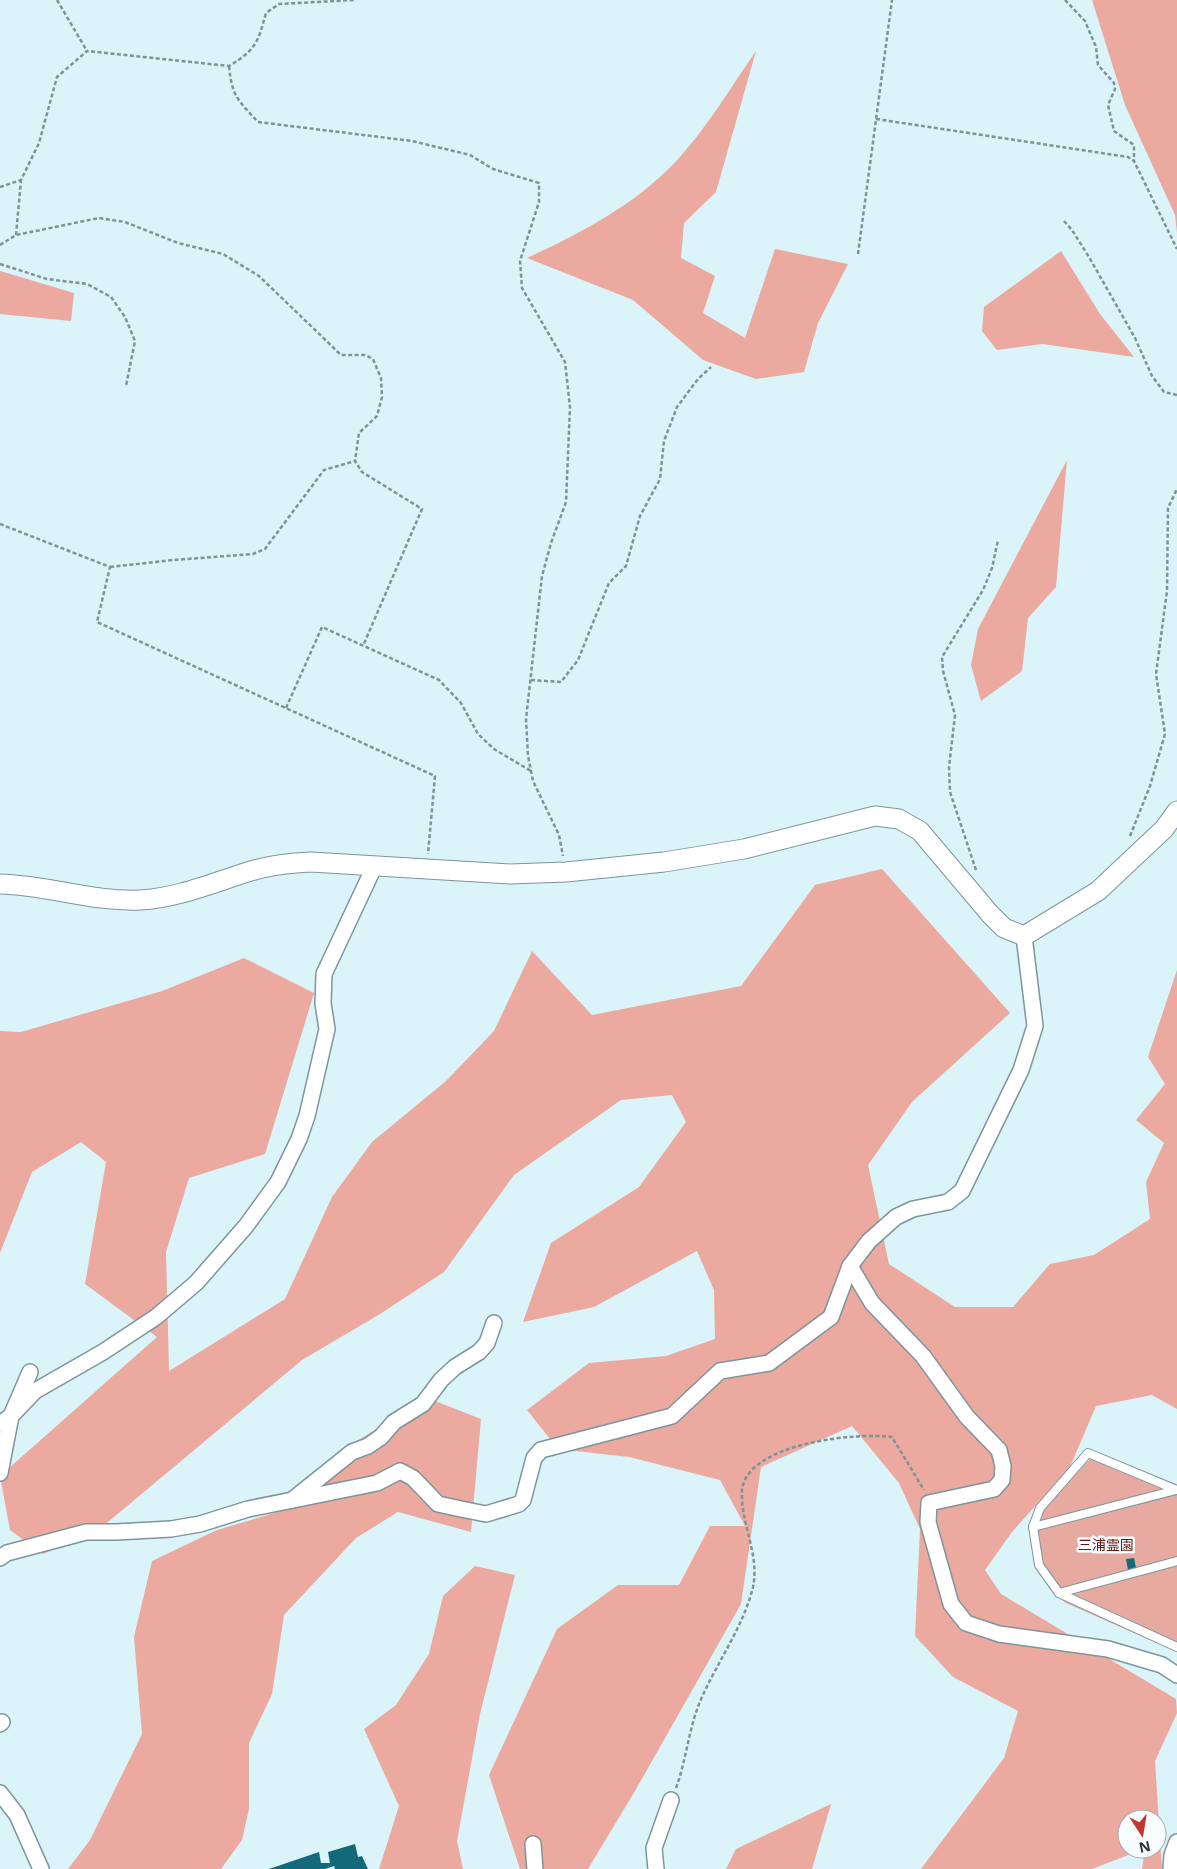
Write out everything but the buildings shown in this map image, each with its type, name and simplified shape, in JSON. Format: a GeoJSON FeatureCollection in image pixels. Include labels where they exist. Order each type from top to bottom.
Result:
{"type":"FeatureCollection","features":[{"type":"Feature","properties":{"kind":"street"},"geometry":{"type":"LineString","coordinates":[[1024,936],[1098,891],[1164,829],[1177,811]]}},
{"type":"Feature","properties":{"kind":"street"},"geometry":{"type":"LineString","coordinates":[[0,884],[32,885],[99,899],[141,900],[211,885],[252,871],[288,863],[375,864],[510,874],[566,872],[664,862],[744,849],[875,816],[899,819],[920,831],[962,883],[1004,928],[1024,936]]}},
{"type":"Feature","properties":{"kind":"street"},"geometry":{"type":"LineString","coordinates":[[6,1420],[35,1391],[103,1352],[156,1317],[196,1283],[246,1226],[278,1182],[299,1139],[307,1116],[327,1029],[323,1003],[324,974],[375,864]]}},
{"type":"Feature","properties":{"kind":"street"},"geometry":{"type":"LineString","coordinates":[[0,1558],[7,1553],[86,1532],[171,1529],[200,1524],[248,1508],[377,1483],[400,1471],[413,1478],[438,1504],[486,1514],[518,1504],[523,1500],[534,1458],[541,1450],[672,1416],[720,1371],[769,1363],[832,1318],[850,1266],[869,1241],[896,1217],[913,1208],[948,1202],[962,1191],[1021,1070],[1035,1026],[1024,936]]}},
{"type":"Feature","properties":{"kind":"street"},"geometry":{"type":"LineString","coordinates":[[850,1266],[872,1303],[923,1356],[967,1417],[999,1450],[1003,1466],[1002,1480],[994,1489],[930,1503],[928,1522],[951,1604],[966,1623],[999,1634],[1108,1650],[1162,1665],[1177,1675]]}},
{"type":"Feature","properties":{"kind":"street"},"geometry":{"type":"LineString","coordinates":[[292,1500],[352,1452],[368,1446],[381,1437],[394,1422],[423,1404],[441,1380],[455,1367],[479,1352],[487,1343],[494,1323]]}},
{"type":"Feature","properties":{"kind":"street"},"geometry":{"type":"LineString","coordinates":[[0,1473],[6,1420],[30,1372]]}},
{"type":"Feature","properties":{"kind":"street"},"geometry":{"type":"LineString","coordinates":[[0,1793],[17,1815],[42,1869]]}},
{"type":"Feature","properties":{"kind":"street"},"geometry":{"type":"LineString","coordinates":[[656,1869],[654,1848],[671,1800]]}},
{"type":"Feature","properties":{"kind":"street"},"geometry":{"type":"LineString","coordinates":[[1171,1869],[1172,1855],[1177,1842]]}},
{"type":"Feature","properties":{"kind":"street"},"geometry":{"type":"LineString","coordinates":[[533,1844],[535,1869]]}},
{"type":"Feature","properties":{"kind":"lane"},"geometry":{"type":"LineString","coordinates":[[1176,1490],[1088,1453],[1040,1508],[1033,1527],[1038,1565],[1059,1593],[1177,1647]]}},
{"type":"Feature","properties":{"kind":"lane"},"geometry":{"type":"LineString","coordinates":[[1033,1527],[1176,1490]]}},
{"type":"Feature","properties":{"kind":"lane"},"geometry":{"type":"LineString","coordinates":[[1059,1593],[1177,1561]]}},
{"type":"Feature","properties":{"kind":"path"},"geometry":{"type":"LineString","coordinates":[[57,0],[87,51]]}},
{"type":"Feature","properties":{"kind":"path"},"geometry":{"type":"LineString","coordinates":[[16,235],[21,180],[39,143],[57,77],[87,51],[229,66],[248,55],[258,42],[266,13],[279,4],[354,0]]}},
{"type":"Feature","properties":{"kind":"path"},"geometry":{"type":"LineString","coordinates":[[858,254],[892,0]]}},
{"type":"Feature","properties":{"kind":"path"},"geometry":{"type":"LineString","coordinates":[[1066,0],[1086,21],[1096,48],[1098,65],[1114,83],[1115,89],[1108,105],[1114,131],[1134,145],[1134,161],[1177,249]]}},
{"type":"Feature","properties":{"kind":"path"},"geometry":{"type":"LineString","coordinates":[[229,66],[231,88],[241,104],[258,122],[412,141],[435,146],[470,155],[493,169],[538,183],[539,202],[520,261],[522,288],[565,362],[570,407],[566,502],[551,543],[542,576],[526,719],[533,781],[559,835],[566,872]]}},
{"type":"Feature","properties":{"kind":"path"},"geometry":{"type":"LineString","coordinates":[[876,118],[1128,157],[1134,161]]}},
{"type":"Feature","properties":{"kind":"path"},"geometry":{"type":"LineString","coordinates":[[0,187],[21,180]]}},
{"type":"Feature","properties":{"kind":"path"},"geometry":{"type":"LineString","coordinates":[[0,245],[16,235],[99,218],[110,218],[178,243],[223,254],[259,276],[341,355],[365,355],[373,359],[381,378],[382,397],[377,416],[359,433],[355,461],[362,472],[422,509],[363,646]]}},
{"type":"Feature","properties":{"kind":"path"},"geometry":{"type":"LineString","coordinates":[[1064,221],[1089,256],[1135,338],[1152,376],[1164,392],[1177,395]]}},
{"type":"Feature","properties":{"kind":"path"},"geometry":{"type":"LineString","coordinates":[[0,264],[47,279],[87,284],[111,297],[125,317],[134,341],[126,386]]}},
{"type":"Feature","properties":{"kind":"path"},"geometry":{"type":"LineString","coordinates":[[531,680],[561,682],[578,660],[609,583],[626,566],[640,516],[660,479],[664,441],[677,406],[698,379],[711,367]]}},
{"type":"Feature","properties":{"kind":"path"},"geometry":{"type":"LineString","coordinates":[[0,524],[110,567],[253,554],[265,549],[324,470],[355,461]]}},
{"type":"Feature","properties":{"kind":"path"},"geometry":{"type":"LineString","coordinates":[[1128,861],[1127,843],[1150,786],[1165,734],[1156,674],[1167,591],[1168,508],[1177,489]]}},
{"type":"Feature","properties":{"kind":"path"},"geometry":{"type":"LineString","coordinates":[[978,877],[950,792],[949,767],[955,715],[943,671],[942,657],[983,590],[992,568],[998,540]]}},
{"type":"Feature","properties":{"kind":"path"},"geometry":{"type":"LineString","coordinates":[[110,567],[97,622],[435,776],[426,868]]}},
{"type":"Feature","properties":{"kind":"path"},"geometry":{"type":"LineString","coordinates":[[286,708],[322,627],[439,680],[461,703],[478,734],[494,749],[531,771]]}},
{"type":"Feature","properties":{"kind":"path"},"geometry":{"type":"LineString","coordinates":[[671,1800],[680,1778],[701,1698],[740,1621],[753,1588],[754,1557],[744,1518],[742,1489],[745,1478],[762,1461],[781,1451],[835,1438],[873,1434],[892,1438],[902,1451],[930,1503]]}},
{"type":"Feature","properties":{"kind":"green space","name":"三浦霊園"},"geometry":{"type":"Polygon","coordinates":[[[1091,1458],[1177,1495],[1177,1652],[1066,1603],[1048,1586],[1038,1567],[1031,1521],[1091,1458]]]}},
{"type":"Feature","properties":{"kind":"shaded area"},"geometry":{"type":"Polygon","coordinates":[[[1092,0],[1177,0],[1177,233],[1175,215],[1125,105],[1092,0]]]}},
{"type":"Feature","properties":{"kind":"shaded area"},"geometry":{"type":"Polygon","coordinates":[[[756,51],[716,192],[684,223],[681,258],[715,276],[703,313],[745,338],[775,249],[848,264],[818,323],[804,372],[756,379],[703,360],[633,300],[527,258],[570,237],[612,213],[632,200],[669,169],[713,115],[756,51]]]}},
{"type":"Feature","properties":{"kind":"shaded area"},"geometry":{"type":"Polygon","coordinates":[[[1061,251],[1100,314],[1134,357],[1042,344],[997,350],[982,331],[984,307],[1061,251]]]}},
{"type":"Feature","properties":{"kind":"shaded area"},"geometry":{"type":"Polygon","coordinates":[[[0,271],[74,293],[71,321],[0,314],[0,271]]]}},
{"type":"Feature","properties":{"kind":"shaded area"},"geometry":{"type":"Polygon","coordinates":[[[1067,460],[1056,587],[1028,618],[1022,671],[981,701],[971,665],[978,629],[1067,460]]]}},
{"type":"Feature","properties":{"kind":"shaded area"},"geometry":{"type":"Polygon","coordinates":[[[882,869],[1010,1013],[912,1102],[868,1165],[889,1264],[955,1307],[1013,1307],[1050,1264],[1094,1255],[1150,1219],[1146,1182],[1164,1143],[1136,1120],[1165,1084],[1148,1057],[1177,970],[1177,1409],[1152,1395],[1096,1406],[1070,1467],[1012,1532],[985,1570],[1001,1594],[1176,1699],[1177,1713],[1155,1761],[1158,1809],[1117,1809],[1118,1859],[1092,1869],[921,1869],[1004,1758],[1018,1711],[953,1677],[915,1636],[920,1529],[899,1483],[852,1426],[761,1467],[741,1604],[635,1791],[588,1869],[520,1869],[489,1775],[557,1629],[618,1585],[679,1585],[710,1526],[745,1526],[720,1480],[629,1457],[558,1449],[527,1410],[589,1363],[666,1356],[715,1339],[714,1290],[697,1251],[594,1307],[523,1322],[551,1243],[639,1187],[686,1122],[672,1095],[621,1100],[514,1175],[444,1272],[380,1314],[302,1360],[96,1532],[43,1554],[10,1530],[0,1476],[157,1337],[85,1284],[106,1162],[81,1142],[32,1172],[0,1253],[0,1031],[21,1032],[162,991],[244,958],[314,993],[265,1154],[189,1178],[166,1252],[169,1371],[285,1299],[332,1197],[372,1142],[446,1081],[494,1031],[532,951],[592,1015],[741,986],[815,885],[882,869]]]}},
{"type":"Feature","properties":{"kind":"shaded area"},"geometry":{"type":"Polygon","coordinates":[[[425,1397],[481,1419],[471,1532],[398,1512],[356,1538],[284,1615],[272,1694],[249,1743],[249,1809],[242,1840],[221,1869],[68,1869],[90,1840],[142,1734],[134,1637],[152,1561],[217,1530],[291,1508],[356,1442],[425,1397]]]}},
{"type":"Feature","properties":{"kind":"shaded area"},"geometry":{"type":"Polygon","coordinates":[[[475,1566],[515,1575],[480,1714],[457,1841],[463,1869],[379,1869],[399,1806],[364,1729],[396,1705],[429,1654],[443,1596],[475,1566]]]}},
{"type":"Feature","properties":{"kind":"shaded area"},"geometry":{"type":"Polygon","coordinates":[[[831,1804],[812,1869],[726,1869],[736,1849],[831,1804]]]}},
{"type":"Feature","properties":{"kind":"shaded area"},"geometry":{"type":"Polygon","coordinates":[[[1144,1859],[1161,1859],[1162,1869],[1142,1869],[1144,1859]]]}}]}
